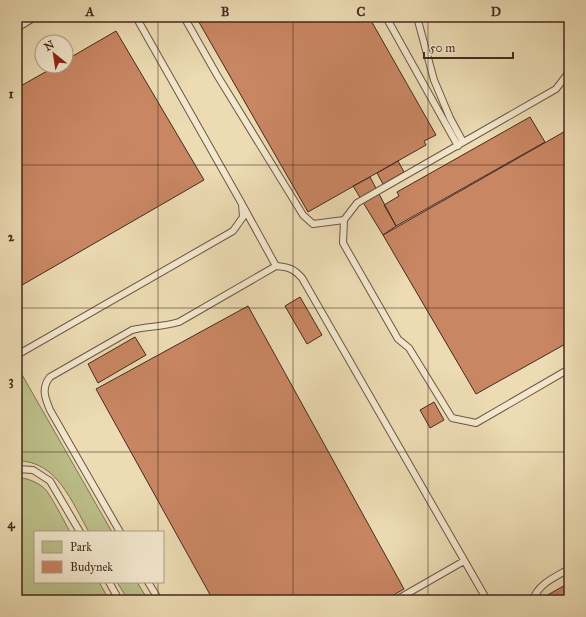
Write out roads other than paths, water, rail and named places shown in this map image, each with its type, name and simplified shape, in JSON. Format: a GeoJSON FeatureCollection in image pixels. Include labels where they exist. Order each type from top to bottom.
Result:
{"type":"FeatureCollection","features":[{"type":"Feature","properties":{"kind":"lane"},"geometry":{"type":"LineString","coordinates":[[17,28],[35,17]]}},
{"type":"Feature","properties":{"kind":"lane"},"geometry":{"type":"LineString","coordinates":[[136,17],[276,266]]}},
{"type":"Feature","properties":{"kind":"lane"},"geometry":{"type":"LineString","coordinates":[[184,17],[217,75],[303,215],[313,224],[344,220]]}},
{"type":"Feature","properties":{"kind":"lane"},"geometry":{"type":"LineString","coordinates":[[386,17],[461,144]]}},
{"type":"Feature","properties":{"kind":"lane"},"geometry":{"type":"LineString","coordinates":[[417,17],[434,80],[461,144]]}},
{"type":"Feature","properties":{"kind":"lane"},"geometry":{"type":"LineString","coordinates":[[569,72],[556,89],[357,203],[344,220],[343,243],[398,339],[409,348],[452,418],[476,423],[569,369]]}},
{"type":"Feature","properties":{"kind":"lane"},"geometry":{"type":"LineString","coordinates":[[17,355],[233,231],[242,217],[242,204]]}},
{"type":"Feature","properties":{"kind":"lane"},"geometry":{"type":"LineString","coordinates":[[119,531],[50,410],[45,396],[45,383],[50,377],[132,330],[144,326],[168,325],[179,322],[276,266],[286,267],[295,271],[302,278],[487,600]]}},
{"type":"Feature","properties":{"kind":"lane"},"geometry":{"type":"LineString","coordinates":[[17,469],[33,470],[50,481],[79,531]]}},
{"type":"Feature","properties":{"kind":"lane"},"geometry":{"type":"LineString","coordinates":[[396,600],[464,561]]}},
{"type":"Feature","properties":{"kind":"lane"},"geometry":{"type":"LineString","coordinates":[[533,600],[535,594],[542,585],[569,569]]}},
{"type":"Feature","properties":{"kind":"lane"},"geometry":{"type":"LineString","coordinates":[[110,583],[119,600]]}},
{"type":"Feature","properties":{"kind":"lane"},"geometry":{"type":"LineString","coordinates":[[149,583],[159,600]]}}]}
